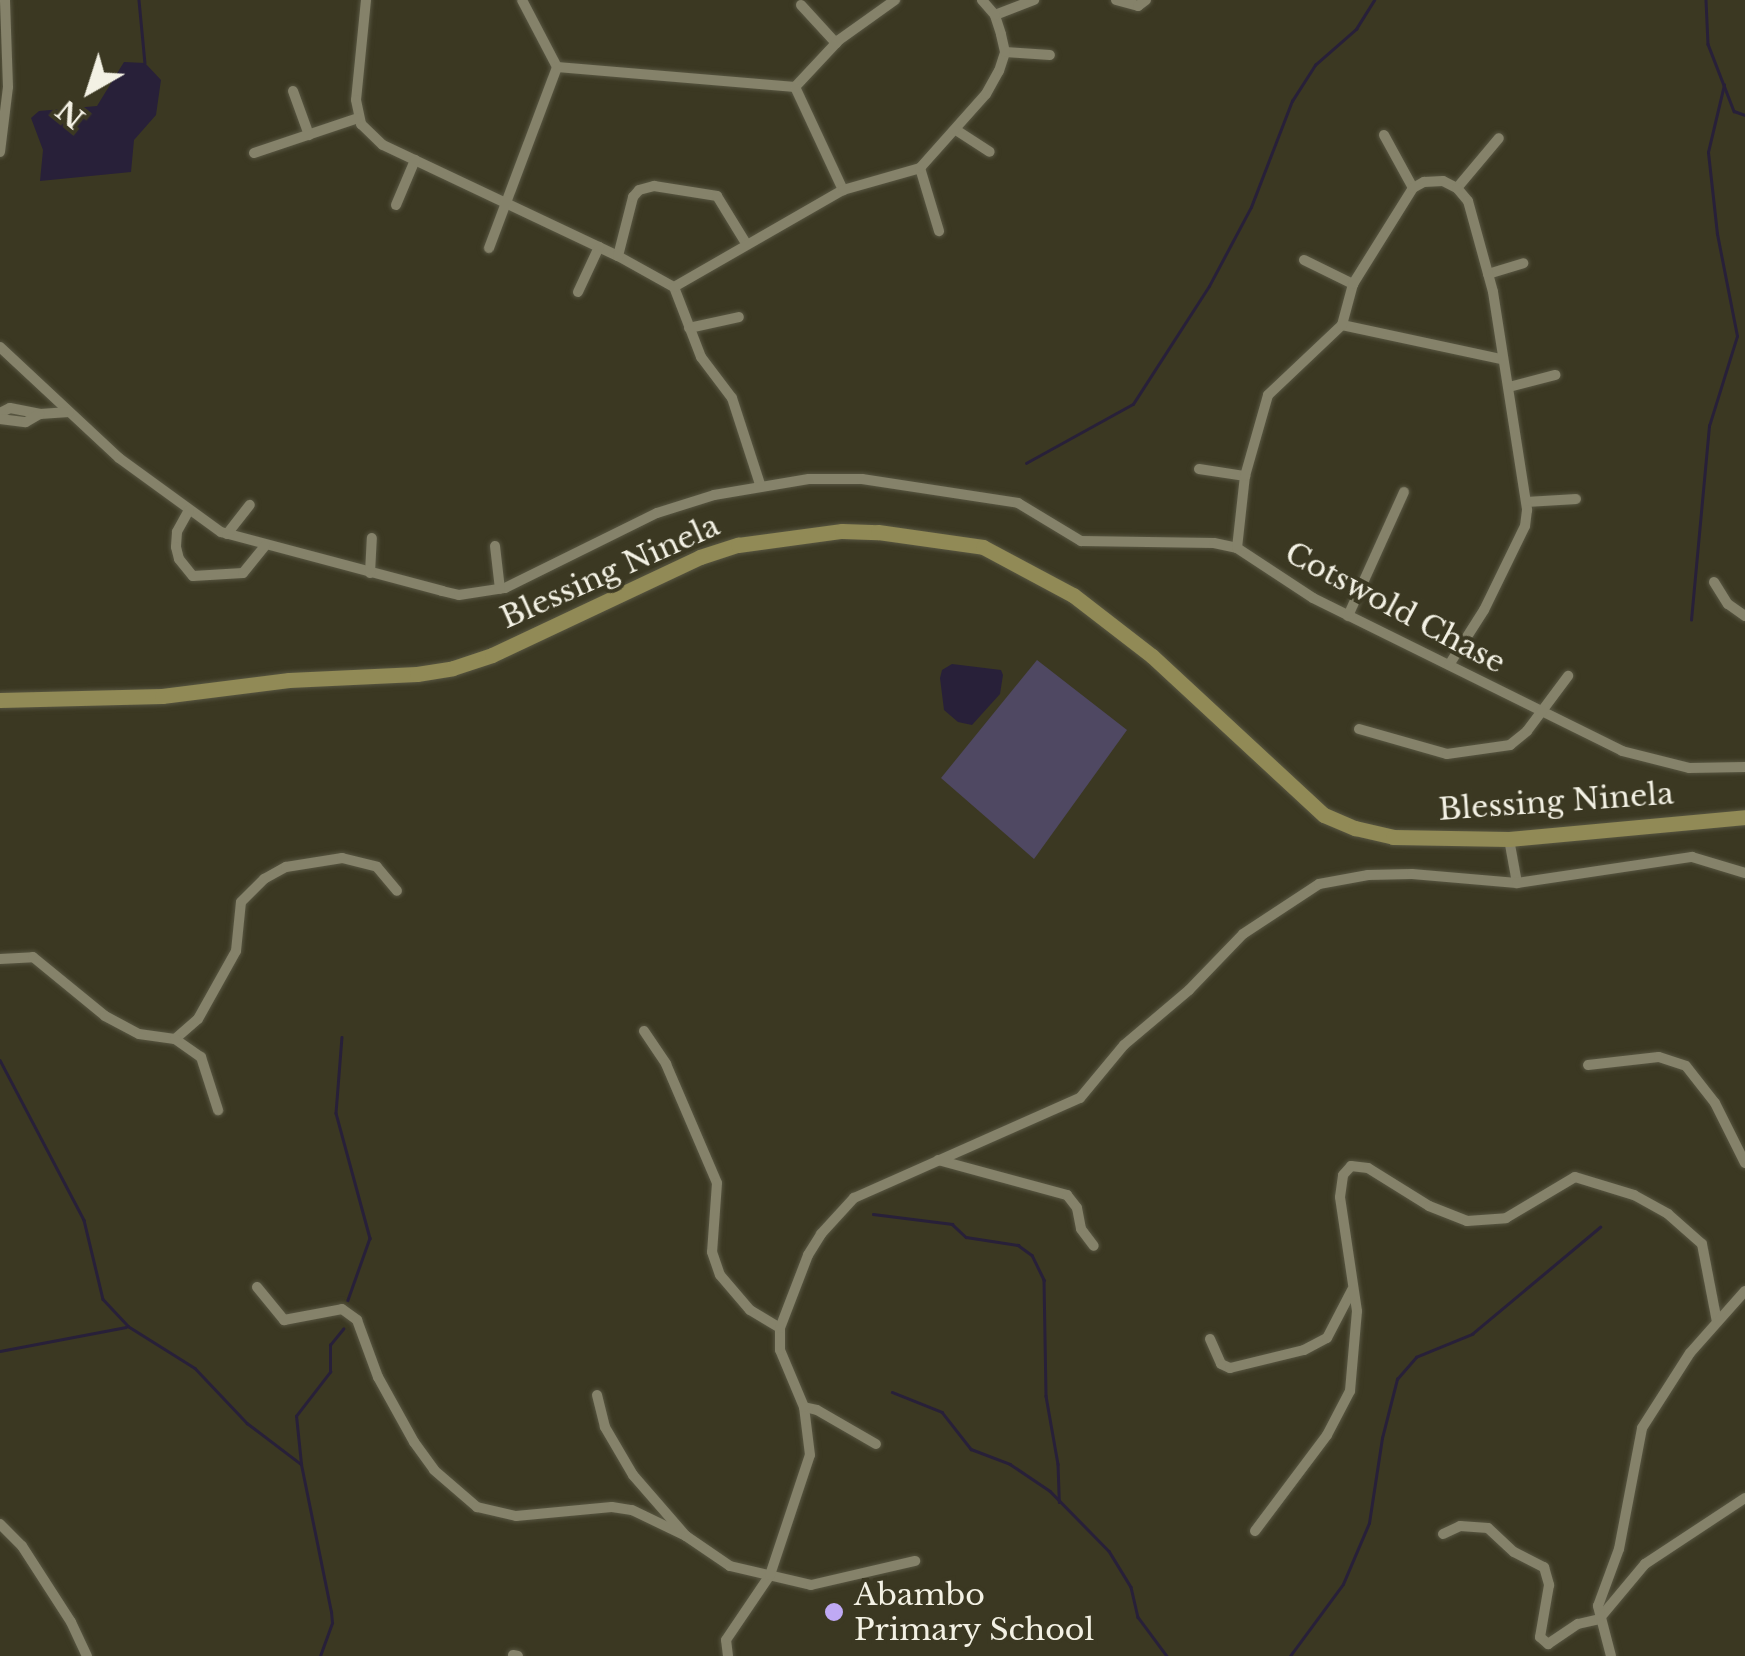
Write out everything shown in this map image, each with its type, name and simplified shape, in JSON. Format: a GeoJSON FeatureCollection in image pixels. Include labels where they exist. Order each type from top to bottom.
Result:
{"type":"FeatureCollection","features":[{"type":"Feature","properties":{"kind":"street"},"geometry":{"type":"LineString","coordinates":[[0,152],[8,87],[5,0]]}},
{"type":"Feature","properties":{"kind":"street"},"geometry":{"type":"LineString","coordinates":[[374,0],[366,1],[358,118],[371,136],[674,287],[701,357],[732,398],[760,484]]}},
{"type":"Feature","properties":{"kind":"street"},"geometry":{"type":"LineString","coordinates":[[489,248],[557,67],[522,0]]}},
{"type":"Feature","properties":{"kind":"street"},"geometry":{"type":"LineString","coordinates":[[795,87],[836,43],[894,0]]}},
{"type":"Feature","properties":{"kind":"street"},"geometry":{"type":"LineString","coordinates":[[674,287],[843,190],[920,168],[986,94],[1005,52],[995,15],[982,0]]}},
{"type":"Feature","properties":{"kind":"street"},"geometry":{"type":"LineString","coordinates":[[995,15],[1034,0]]}},
{"type":"Feature","properties":{"kind":"street"},"geometry":{"type":"LineString","coordinates":[[1116,0],[1138,6],[1146,0]]}},
{"type":"Feature","properties":{"kind":"street"},"geometry":{"type":"LineString","coordinates":[[801,4],[836,43]]}},
{"type":"Feature","properties":{"kind":"street"},"geometry":{"type":"LineString","coordinates":[[1005,52],[1050,55]]}},
{"type":"Feature","properties":{"kind":"street"},"geometry":{"type":"LineString","coordinates":[[557,67],[795,87]]}},
{"type":"Feature","properties":{"kind":"street"},"geometry":{"type":"LineString","coordinates":[[795,87],[843,190]]}},
{"type":"Feature","properties":{"kind":"street"},"geometry":{"type":"LineString","coordinates":[[292,91],[308,135]]}},
{"type":"Feature","properties":{"kind":"street"},"geometry":{"type":"LineString","coordinates":[[254,153],[358,118]]}},
{"type":"Feature","properties":{"kind":"street"},"geometry":{"type":"LineString","coordinates":[[956,130],[990,152]]}},
{"type":"Feature","properties":{"kind":"street"},"geometry":{"type":"LineString","coordinates":[[1384,135],[1413,188]]}},
{"type":"Feature","properties":{"kind":"street"},"geometry":{"type":"LineString","coordinates":[[1457,188],[1499,138]]}},
{"type":"Feature","properties":{"kind":"street"},"geometry":{"type":"LineString","coordinates":[[396,205],[415,160]]}},
{"type":"Feature","properties":{"kind":"street"},"geometry":{"type":"LineString","coordinates":[[920,168],[940,230]]}},
{"type":"Feature","properties":{"kind":"street"},"geometry":{"type":"LineString","coordinates":[[1237,548],[1245,476],[1268,395],[1342,325],[1354,284],[1413,188],[1424,182],[1444,182],[1457,188],[1468,201],[1488,274],[1527,502],[1524,526],[1484,610],[1448,665]]}},
{"type":"Feature","properties":{"kind":"street"},"geometry":{"type":"LineString","coordinates":[[618,256],[633,197],[639,190],[654,186],[717,196],[747,244]]}},
{"type":"Feature","properties":{"kind":"street"},"geometry":{"type":"LineString","coordinates":[[578,292],[599,247]]}},
{"type":"Feature","properties":{"kind":"street"},"geometry":{"type":"LineString","coordinates":[[1304,260],[1354,284]]}},
{"type":"Feature","properties":{"kind":"street"},"geometry":{"type":"LineString","coordinates":[[1488,274],[1523,263]]}},
{"type":"Feature","properties":{"kind":"street"},"geometry":{"type":"LineString","coordinates":[[690,328],[739,317]]}},
{"type":"Feature","properties":{"kind":"street"},"geometry":{"type":"LineString","coordinates":[[1342,325],[1501,359]]}},
{"type":"Feature","properties":{"kind":"street"},"geometry":{"type":"LineString","coordinates":[[0,348],[119,458],[227,534],[459,595],[500,589],[495,546]]}},
{"type":"Feature","properties":{"kind":"street"},"geometry":{"type":"LineString","coordinates":[[1508,386],[1555,376]]}},
{"type":"Feature","properties":{"kind":"street"},"geometry":{"type":"LineString","coordinates":[[0,416],[24,409],[40,414],[70,412]]}},
{"type":"Feature","properties":{"kind":"street"},"geometry":{"type":"LineString","coordinates":[[1199,469],[1245,476]]}},
{"type":"Feature","properties":{"kind":"street","name":"Cotswold Chase"},"geometry":{"type":"LineString","coordinates":[[500,589],[657,513],[760,484],[808,479],[881,481],[1018,503],[1081,541],[1237,548],[1348,616],[1541,714],[1654,762],[1745,767]]}},
{"type":"Feature","properties":{"kind":"street"},"geometry":{"type":"LineString","coordinates":[[1348,616],[1404,492]]}},
{"type":"Feature","properties":{"kind":"street"},"geometry":{"type":"LineString","coordinates":[[1527,502],[1576,499]]}},
{"type":"Feature","properties":{"kind":"street"},"geometry":{"type":"LineString","coordinates":[[227,534],[250,505]]}},
{"type":"Feature","properties":{"kind":"street"},"geometry":{"type":"LineString","coordinates":[[189,510],[176,532],[176,547],[184,568],[193,576],[243,573],[265,546]]}},
{"type":"Feature","properties":{"kind":"street","name":"Blessing Ninela"},"geometry":{"type":"LineString","coordinates":[[0,700],[162,696],[289,680],[454,668],[700,557],[738,545],[842,530],[903,534],[982,547],[1073,595],[1152,656],[1324,815],[1393,838],[1509,839],[1745,817]]}},
{"type":"Feature","properties":{"kind":"street"},"geometry":{"type":"LineString","coordinates":[[370,573],[372,538]]}},
{"type":"Feature","properties":{"kind":"street"},"geometry":{"type":"LineString","coordinates":[[1714,582],[1728,604],[1745,616]]}},
{"type":"Feature","properties":{"kind":"street"},"geometry":{"type":"LineString","coordinates":[[1360,729],[1447,754],[1510,745],[1541,714],[1568,676]]}},
{"type":"Feature","properties":{"kind":"street"},"geometry":{"type":"LineString","coordinates":[[1509,839],[1517,883]]}},
{"type":"Feature","properties":{"kind":"street"},"geometry":{"type":"LineString","coordinates":[[728,1656],[726,1640],[770,1576],[810,1455],[804,1407],[780,1350],[780,1328],[808,1255],[836,1216],[874,1186],[1080,1098],[1094,1087],[1124,1045],[1201,978],[1243,934],[1319,884],[1368,875],[1412,874],[1517,883],[1692,857],[1745,872]]}},
{"type":"Feature","properties":{"kind":"street"},"geometry":{"type":"LineString","coordinates":[[175,1039],[198,1019],[236,951],[242,902],[264,879],[286,867],[342,858],[377,867],[397,891]]}},
{"type":"Feature","properties":{"kind":"street"},"geometry":{"type":"LineString","coordinates":[[0,959],[33,957],[105,1016],[139,1034],[175,1039],[200,1057],[218,1110]]}},
{"type":"Feature","properties":{"kind":"street"},"geometry":{"type":"LineString","coordinates":[[644,1031],[666,1064],[717,1183],[712,1252],[720,1275],[750,1310],[780,1328]]}},
{"type":"Feature","properties":{"kind":"street"},"geometry":{"type":"LineString","coordinates":[[1588,1065],[1659,1057],[1686,1066],[1715,1103],[1745,1163]]}},
{"type":"Feature","properties":{"kind":"street"},"geometry":{"type":"LineString","coordinates":[[938,1160],[1067,1195],[1094,1246]]}},
{"type":"Feature","properties":{"kind":"street"},"geometry":{"type":"LineString","coordinates":[[1254,1531],[1344,1410],[1356,1339],[1340,1197],[1343,1174],[1351,1166],[1368,1168],[1438,1210],[1467,1221],[1506,1218],[1575,1177],[1634,1195],[1692,1232],[1708,1263],[1716,1322]]}},
{"type":"Feature","properties":{"kind":"street"},"geometry":{"type":"LineString","coordinates":[[256,1287],[284,1320],[333,1310],[350,1312],[363,1328],[385,1391],[434,1470],[476,1507],[516,1516],[612,1506],[632,1510],[686,1536],[730,1566],[811,1585],[915,1560]]}},
{"type":"Feature","properties":{"kind":"street"},"geometry":{"type":"LineString","coordinates":[[1210,1339],[1221,1364],[1230,1368],[1304,1350],[1327,1338],[1353,1290]]}},
{"type":"Feature","properties":{"kind":"street"},"geometry":{"type":"LineString","coordinates":[[1611,1656],[1599,1619],[1602,1588],[1624,1527],[1627,1492],[1642,1428],[1653,1406],[1716,1322],[1744,1293]]}},
{"type":"Feature","properties":{"kind":"street"},"geometry":{"type":"LineString","coordinates":[[596,1395],[606,1427],[633,1474],[686,1536]]}},
{"type":"Feature","properties":{"kind":"street"},"geometry":{"type":"LineString","coordinates":[[804,1407],[817,1410],[824,1418],[852,1428],[876,1444]]}},
{"type":"Feature","properties":{"kind":"street"},"geometry":{"type":"LineString","coordinates":[[809,1430],[822,1426],[824,1418]]}},
{"type":"Feature","properties":{"kind":"street"},"geometry":{"type":"LineString","coordinates":[[1443,1534],[1460,1526],[1488,1528],[1514,1552],[1544,1567],[1549,1585],[1540,1638],[1546,1644],[1578,1624],[1599,1619],[1645,1564],[1745,1498]]}},
{"type":"Feature","properties":{"kind":"street"},"geometry":{"type":"LineString","coordinates":[[0,1524],[22,1546],[71,1622],[86,1656]]}},
{"type":"Feature","properties":{"kind":"shaded area"},"geometry":{"type":"Polygon","coordinates":[[[124,62],[145,63],[161,80],[156,115],[134,140],[131,172],[40,181],[43,150],[31,118],[39,111],[97,106],[124,62]]]}},
{"type":"Feature","properties":{"kind":"shaded area"},"geometry":{"type":"Polygon","coordinates":[[[1037,660],[1127,730],[1034,859],[941,778],[1037,660]]]}},
{"type":"Feature","properties":{"kind":"shaded area"},"geometry":{"type":"Polygon","coordinates":[[[952,664],[1001,670],[1003,675],[1000,694],[972,725],[958,722],[944,710],[940,678],[942,670],[952,664]]]}},
{"type":"Feature","properties":{"kind":"waterway"},"geometry":{"type":"LineString","coordinates":[[139,0],[145,63]]}},
{"type":"Feature","properties":{"kind":"waterway"},"geometry":{"type":"LineString","coordinates":[[1026,463],[1133,404],[1209,286],[1251,207],[1292,101],[1315,65],[1356,29],[1374,0]]}},
{"type":"Feature","properties":{"kind":"waterway"},"geometry":{"type":"LineString","coordinates":[[1706,0],[1708,44],[1734,111],[1745,115]]}},
{"type":"Feature","properties":{"kind":"waterway"},"geometry":{"type":"LineString","coordinates":[[1691,620],[1709,426],[1737,336],[1717,234],[1708,152],[1724,85]]}},
{"type":"Feature","properties":{"kind":"waterway"},"geometry":{"type":"LineString","coordinates":[[342,1037],[336,1113],[370,1238],[348,1300]]}},
{"type":"Feature","properties":{"kind":"waterway"},"geometry":{"type":"LineString","coordinates":[[0,1060],[84,1220],[103,1299],[128,1326],[195,1368],[247,1423],[301,1464]]}},
{"type":"Feature","properties":{"kind":"waterway"},"geometry":{"type":"LineString","coordinates":[[873,1214],[952,1224],[966,1237],[1018,1245],[1032,1255],[1044,1280],[1046,1396],[1058,1464],[1059,1502]]}},
{"type":"Feature","properties":{"kind":"waterway"},"geometry":{"type":"LineString","coordinates":[[1290,1656],[1343,1584],[1369,1523],[1382,1438],[1397,1379],[1416,1357],[1472,1334],[1600,1227]]}},
{"type":"Feature","properties":{"kind":"waterway"},"geometry":{"type":"LineString","coordinates":[[0,1351],[126,1327]]}},
{"type":"Feature","properties":{"kind":"waterway"},"geometry":{"type":"LineString","coordinates":[[320,1656],[332,1623],[331,1612],[301,1464],[296,1416],[330,1372],[330,1345],[343,1329]]}},
{"type":"Feature","properties":{"kind":"waterway"},"geometry":{"type":"LineString","coordinates":[[892,1392],[942,1412],[971,1449],[1010,1464],[1050,1491],[1109,1551],[1131,1587],[1138,1617],[1167,1656]]}},
{"type":"Feature","properties":{"kind":"place","name":"Abambo Primary School"},"geometry":{"type":"Point","coordinates":[834,1612]}}]}
